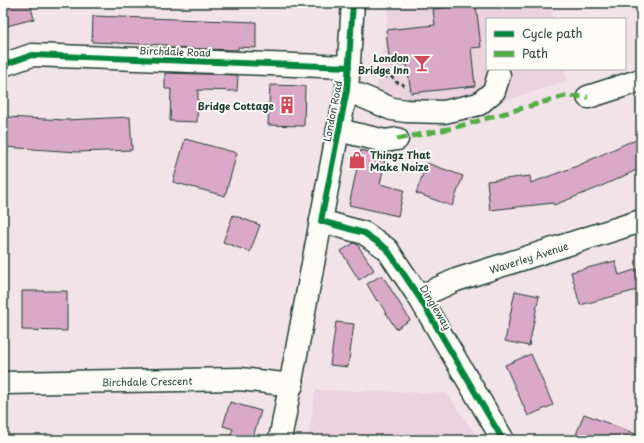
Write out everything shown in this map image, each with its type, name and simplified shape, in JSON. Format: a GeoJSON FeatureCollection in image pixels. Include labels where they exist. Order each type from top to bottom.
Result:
{"type":"FeatureCollection","features":[{"type":"Feature","properties":{"kind":"main road","name":"London Road"},"geometry":{"type":"LineString","coordinates":[[280,440],[292,384],[338,130],[348,90],[353,3]]}},
{"type":"Feature","properties":{"kind":"main road","name":"Birchdale Road"},"geometry":{"type":"LineString","coordinates":[[3,65],[32,55],[349,67]]}},
{"type":"Feature","properties":{"kind":"main road"},"geometry":{"type":"LineString","coordinates":[[348,90],[392,108],[406,111],[444,112],[479,104],[494,91],[499,75]]}},
{"type":"Feature","properties":{"kind":"main road"},"geometry":{"type":"LineString","coordinates":[[588,97],[641,80]]}},
{"type":"Feature","properties":{"kind":"main road"},"geometry":{"type":"LineString","coordinates":[[338,130],[385,141],[397,140]]}},
{"type":"Feature","properties":{"kind":"main road","name":"Dingleway"},"geometry":{"type":"LineString","coordinates":[[321,221],[364,234],[387,249],[419,297],[503,440]]}},
{"type":"Feature","properties":{"kind":"main road","name":"Waverley Avenue"},"geometry":{"type":"LineString","coordinates":[[419,297],[456,280],[641,221]]}},
{"type":"Feature","properties":{"kind":"main road","name":"Birchdale Crescent"},"geometry":{"type":"LineString","coordinates":[[3,383],[240,379],[292,384]]}},
{"type":"Feature","properties":{"kind":"path"},"geometry":{"type":"LineString","coordinates":[[372,69],[384,78],[392,77]]}},
{"type":"Feature","properties":{"kind":"shaded area"},"geometry":{"type":"Polygon","coordinates":[[[390,3],[550,3],[554,18],[486,18],[486,70],[564,70],[567,81],[463,114],[373,114],[390,3]]]}},
{"type":"Feature","properties":{"kind":"shaded area"},"geometry":{"type":"Polygon","coordinates":[[[316,390],[447,393],[479,440],[307,440],[316,390]]]}},
{"type":"Feature","properties":{"kind":"building"},"geometry":{"type":"Polygon","coordinates":[[[3,3],[30,3],[34,19],[3,27],[3,3]]]}},
{"type":"Feature","properties":{"kind":"building"},"geometry":{"type":"Polygon","coordinates":[[[476,5],[481,47],[471,48],[475,86],[411,93],[407,64],[390,66],[386,30],[435,25],[433,9],[476,5]]]}},
{"type":"Feature","properties":{"kind":"building"},"geometry":{"type":"Polygon","coordinates":[[[93,16],[256,22],[256,48],[238,47],[238,50],[167,48],[167,45],[92,42],[93,16]]]}},
{"type":"Feature","properties":{"kind":"building"},"geometry":{"type":"Polygon","coordinates":[[[165,73],[238,75],[237,91],[198,90],[197,122],[170,121],[171,89],[165,89],[165,73]]]}},
{"type":"Feature","properties":{"kind":"building","name":"Bridge Cottage"},"geometry":{"type":"Polygon","coordinates":[[[270,85],[305,86],[304,126],[268,125],[270,85]]]}},
{"type":"Feature","properties":{"kind":"building"},"geometry":{"type":"Polygon","coordinates":[[[6,117],[65,120],[130,117],[132,150],[77,152],[4,147],[6,117]]]}},
{"type":"Feature","properties":{"kind":"building"},"geometry":{"type":"Polygon","coordinates":[[[185,139],[237,153],[225,196],[173,182],[185,139]]]}},
{"type":"Feature","properties":{"kind":"building"},"geometry":{"type":"Polygon","coordinates":[[[641,139],[641,168],[595,189],[554,205],[553,203],[490,210],[487,181],[530,176],[531,183],[577,166],[627,143],[641,139]]]}},
{"type":"Feature","properties":{"kind":"building"},"geometry":{"type":"Polygon","coordinates":[[[361,150],[386,156],[380,184],[404,190],[398,216],[349,205],[361,150]]]}},
{"type":"Feature","properties":{"kind":"building"},"geometry":{"type":"Polygon","coordinates":[[[427,163],[463,176],[452,206],[416,193],[427,163]]]}},
{"type":"Feature","properties":{"kind":"building"},"geometry":{"type":"Polygon","coordinates":[[[233,215],[260,225],[250,252],[223,242],[233,215]]]}},
{"type":"Feature","properties":{"kind":"building"},"geometry":{"type":"Polygon","coordinates":[[[354,243],[357,244],[374,270],[359,280],[341,251],[354,243]]]}},
{"type":"Feature","properties":{"kind":"building"},"geometry":{"type":"Polygon","coordinates":[[[615,261],[619,275],[641,268],[641,289],[580,305],[571,272],[615,261]]]}},
{"type":"Feature","properties":{"kind":"building"},"geometry":{"type":"Polygon","coordinates":[[[382,275],[410,320],[396,329],[367,284],[382,275]]]}},
{"type":"Feature","properties":{"kind":"building"},"geometry":{"type":"Polygon","coordinates":[[[22,291],[67,291],[67,331],[22,330],[22,291]]]}},
{"type":"Feature","properties":{"kind":"building"},"geometry":{"type":"Polygon","coordinates":[[[515,291],[539,296],[529,346],[505,341],[515,291]]]}},
{"type":"Feature","properties":{"kind":"building"},"geometry":{"type":"Polygon","coordinates":[[[336,322],[354,324],[348,367],[330,365],[336,322]]]}},
{"type":"Feature","properties":{"kind":"building"},"geometry":{"type":"Polygon","coordinates":[[[531,354],[553,405],[528,416],[505,365],[531,354]]]}},
{"type":"Feature","properties":{"kind":"building"},"geometry":{"type":"Polygon","coordinates":[[[230,402],[261,411],[252,440],[240,440],[230,437],[233,429],[223,426],[230,402]]]}},
{"type":"Feature","properties":{"kind":"building"},"geometry":{"type":"Polygon","coordinates":[[[584,414],[641,436],[641,440],[574,440],[584,414]]]}},
{"type":"Feature","properties":{"kind":"marked path"},"geometry":{"type":"LineString","coordinates":[[397,139],[453,128],[565,96],[588,97]]}},
{"type":"Feature","properties":{"kind":"cycle path"},"geometry":{"type":"LineString","coordinates":[[353,3],[347,90],[321,221],[364,233],[387,249],[419,297],[503,440]]}},
{"type":"Feature","properties":{"kind":"cycle path"},"geometry":{"type":"LineString","coordinates":[[3,65],[32,55],[349,67]]}},
{"type":"Feature","properties":{"kind":"place","name":"London Bridge Inn"},"geometry":{"type":"Point","coordinates":[422,63]}},
{"type":"Feature","properties":{"kind":"place","name":"Bridge Cottage"},"geometry":{"type":"Point","coordinates":[287,105]}},
{"type":"Feature","properties":{"kind":"place","name":"Thingz That Make Noize"},"geometry":{"type":"Point","coordinates":[357,160]}}]}
